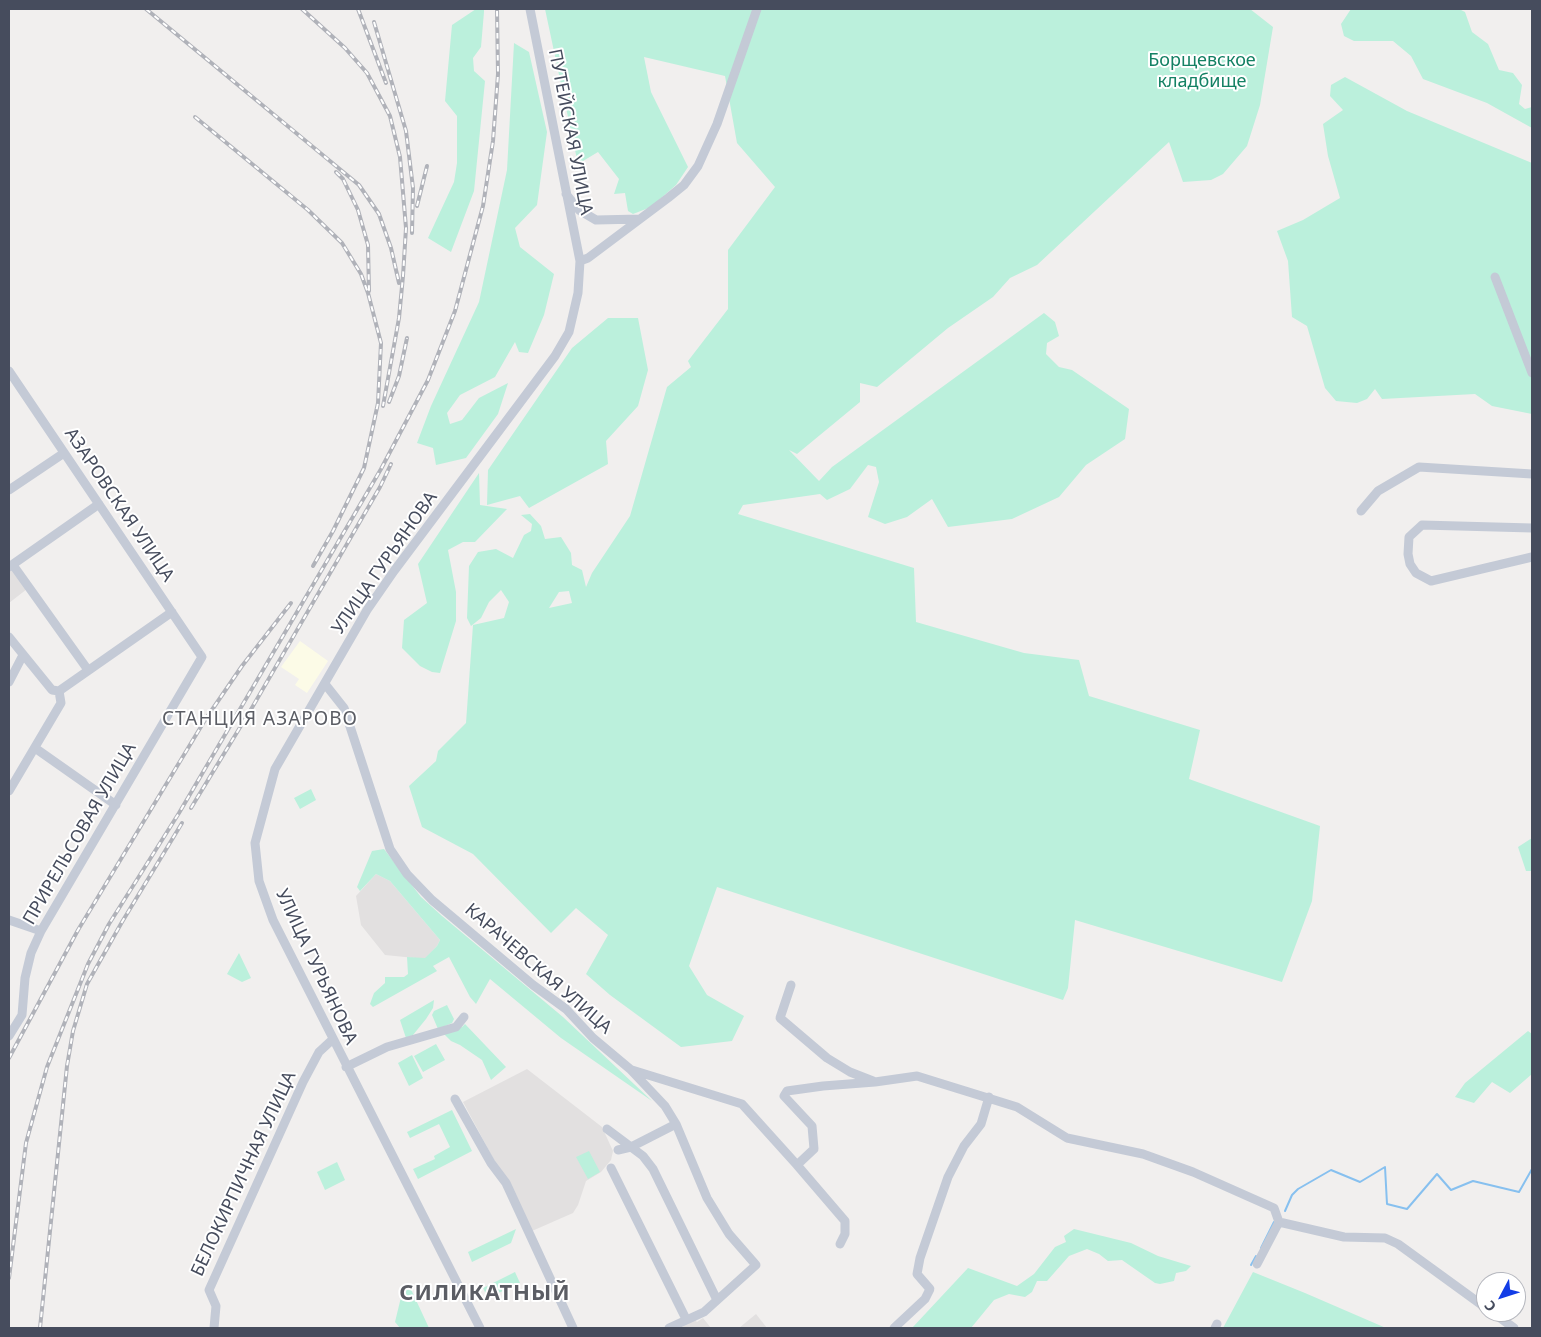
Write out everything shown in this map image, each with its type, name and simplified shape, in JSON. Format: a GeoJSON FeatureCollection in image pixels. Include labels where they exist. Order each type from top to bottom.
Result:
{"type":"FeatureCollection","features":[{"type":"Feature","properties":{"kind":"street","name":"ПУТЕЙСКАЯ УЛИЦА"},"geometry":{"type":"LineString","coordinates":[[530,9],[580,261]]}},
{"type":"Feature","properties":{"kind":"street"},"geometry":{"type":"LineString","coordinates":[[580,261],[588,258],[642,219],[684,185],[698,166],[717,124],[757,9]]}},
{"type":"Feature","properties":{"kind":"street"},"geometry":{"type":"LineString","coordinates":[[565,192],[579,210],[596,220],[642,219]]}},
{"type":"Feature","properties":{"kind":"street","name":"УЛИЦА ГУРЬЯНОВА"},"geometry":{"type":"LineString","coordinates":[[480,1328],[332,1040],[274,920],[262,894],[255,863],[255,843],[271,777],[367,610],[555,356],[569,332],[578,293],[580,261]]}},
{"type":"Feature","properties":{"kind":"street"},"geometry":{"type":"LineString","coordinates":[[1495,277],[1532,373]]}},
{"type":"Feature","properties":{"kind":"street","name":"АЗАРОВСКАЯ УЛИЦА"},"geometry":{"type":"LineString","coordinates":[[9,371],[202,657]]}},
{"type":"Feature","properties":{"kind":"street"},"geometry":{"type":"LineString","coordinates":[[9,490],[64,453]]}},
{"type":"Feature","properties":{"kind":"street"},"geometry":{"type":"LineString","coordinates":[[1361,511],[1378,491],[1419,467],[1532,474]]}},
{"type":"Feature","properties":{"kind":"street"},"geometry":{"type":"LineString","coordinates":[[88,670],[11,566],[99,504]]}},
{"type":"Feature","properties":{"kind":"street"},"geometry":{"type":"LineString","coordinates":[[1532,528],[1422,525],[1413,531],[1408,544],[1408,554],[1413,568],[1423,579],[1431,581],[1532,557]]}},
{"type":"Feature","properties":{"kind":"street"},"geometry":{"type":"LineString","coordinates":[[9,637],[52,690],[59,691],[172,612]]}},
{"type":"Feature","properties":{"kind":"street"},"geometry":{"type":"LineString","coordinates":[[9,682],[23,655]]}},
{"type":"Feature","properties":{"kind":"street","name":"ПРИРЕЛЬСОВАЯ УЛИЦА"},"geometry":{"type":"LineString","coordinates":[[9,1036],[22,1015],[25,978],[31,953],[41,931],[202,657]]}},
{"type":"Feature","properties":{"kind":"street","name":"КАРАЧЕВСКАЯ УЛИЦА"},"geometry":{"type":"LineString","coordinates":[[325,684],[344,708],[390,849],[407,874],[439,906],[533,986],[566,1010],[593,1038],[630,1069],[665,1106],[676,1124],[707,1198],[729,1234],[756,1266],[717,1300]]}},
{"type":"Feature","properties":{"kind":"street"},"geometry":{"type":"LineString","coordinates":[[9,791],[61,704],[59,691]]}},
{"type":"Feature","properties":{"kind":"street"},"geometry":{"type":"LineString","coordinates":[[35,748],[116,805]]}},
{"type":"Feature","properties":{"kind":"street"},"geometry":{"type":"LineString","coordinates":[[9,920],[41,931]]}},
{"type":"Feature","properties":{"kind":"street"},"geometry":{"type":"LineString","coordinates":[[791,985],[780,1018],[827,1058],[850,1072],[875,1082]]}},
{"type":"Feature","properties":{"kind":"street"},"geometry":{"type":"LineString","coordinates":[[346,1067],[388,1047],[456,1027],[464,1017]]}},
{"type":"Feature","properties":{"kind":"street","name":"БЕЛОКИРПИЧНАЯ УЛИЦА"},"geometry":{"type":"LineString","coordinates":[[214,1328],[216,1306],[209,1290],[303,1082],[318,1052],[332,1040]]}},
{"type":"Feature","properties":{"kind":"street"},"geometry":{"type":"LineString","coordinates":[[630,1069],[742,1104],[845,1222],[845,1234],[840,1244]]}},
{"type":"Feature","properties":{"kind":"street"},"geometry":{"type":"LineString","coordinates":[[797,1165],[814,1149],[812,1126],[784,1096],[787,1091],[917,1076],[989,1097],[1017,1108],[1067,1138],[1143,1154],[1193,1172],[1274,1208],[1279,1222],[1257,1264]]}},
{"type":"Feature","properties":{"kind":"street"},"geometry":{"type":"LineString","coordinates":[[894,1328],[925,1300],[930,1289],[917,1274],[925,1240],[948,1176],[964,1146],[981,1124],[989,1097]]}},
{"type":"Feature","properties":{"kind":"street"},"geometry":{"type":"LineString","coordinates":[[455,1099],[491,1163],[506,1183],[573,1328]]}},
{"type":"Feature","properties":{"kind":"street"},"geometry":{"type":"LineString","coordinates":[[618,1150],[631,1147],[676,1124]]}},
{"type":"Feature","properties":{"kind":"street"},"geometry":{"type":"LineString","coordinates":[[607,1129],[643,1156],[653,1169],[717,1300],[704,1312],[669,1328]]}},
{"type":"Feature","properties":{"kind":"street"},"geometry":{"type":"LineString","coordinates":[[611,1168],[686,1319]]}},
{"type":"Feature","properties":{"kind":"street"},"geometry":{"type":"LineString","coordinates":[[1279,1222],[1344,1237],[1385,1238],[1398,1244],[1476,1301]]}},
{"type":"Feature","properties":{"kind":"shaded area"},"geometry":{"type":"Polygon","coordinates":[[[9,565],[27,589],[9,603],[9,565]]]}},
{"type":"Feature","properties":{"kind":"shaded area"},"geometry":{"type":"Polygon","coordinates":[[[300,641],[328,661],[307,693],[295,685],[299,679],[281,667],[300,641]]]}},
{"type":"Feature","properties":{"kind":"shaded area"},"geometry":{"type":"Polygon","coordinates":[[[376,874],[390,881],[440,940],[425,959],[385,955],[361,925],[356,896],[376,874]]]}},
{"type":"Feature","properties":{"kind":"shaded area"},"geometry":{"type":"Polygon","coordinates":[[[527,1069],[602,1127],[613,1151],[611,1160],[601,1172],[586,1181],[578,1205],[573,1213],[532,1231],[463,1102],[527,1069]]]}},
{"type":"Feature","properties":{"kind":"shaded area"},"geometry":{"type":"Polygon","coordinates":[[[756,1314],[767,1328],[739,1328],[756,1314]]]}},
{"type":"Feature","properties":{"kind":"shaded area"},"geometry":{"type":"Polygon","coordinates":[[[703,1318],[711,1328],[682,1327],[695,1320],[697,1322],[703,1318]]]}},
{"type":"Feature","properties":{"kind":"green space"},"geometry":{"type":"Polygon","coordinates":[[[476,9],[484,9],[484,12],[481,47],[473,58],[474,71],[485,81],[474,191],[451,252],[428,238],[454,182],[457,163],[457,116],[445,101],[452,25],[476,9]]]}},
{"type":"Feature","properties":{"kind":"green space","name":"Борщевское кладбище"},"geometry":{"type":"Polygon","coordinates":[[[545,9],[1250,9],[1273,27],[1260,105],[1247,146],[1223,174],[1211,180],[1183,182],[1169,142],[1037,265],[1010,278],[993,297],[948,328],[877,387],[860,383],[860,402],[797,454],[789,450],[819,481],[832,467],[1044,313],[1055,322],[1059,336],[1047,343],[1046,354],[1059,367],[1072,370],[1129,409],[1125,439],[1086,465],[1059,497],[1012,519],[948,527],[932,499],[907,517],[885,524],[868,517],[879,482],[876,467],[868,465],[850,489],[827,500],[820,494],[743,505],[738,514],[914,568],[916,622],[1024,653],[1079,660],[1089,696],[1200,730],[1189,779],[1320,826],[1312,901],[1282,982],[1075,920],[1068,988],[1063,1000],[717,887],[689,966],[707,995],[744,1016],[732,1041],[681,1047],[610,995],[586,974],[608,935],[576,908],[551,933],[473,854],[422,827],[409,786],[436,761],[438,751],[466,723],[473,625],[504,618],[509,602],[501,590],[489,602],[481,618],[471,626],[467,618],[469,566],[478,552],[496,549],[513,558],[524,535],[531,531],[532,524],[521,515],[530,514],[541,526],[545,539],[561,537],[571,553],[572,565],[582,570],[586,587],[592,573],[630,516],[667,387],[691,367],[688,361],[728,309],[728,250],[775,187],[737,143],[725,76],[644,57],[651,92],[688,167],[676,185],[651,207],[633,214],[628,211],[625,193],[614,194],[619,179],[598,152],[578,164],[545,9]],[[569,591],[559,592],[549,608],[572,603],[569,591]]]}},
{"type":"Feature","properties":{"kind":"green space"},"geometry":{"type":"Polygon","coordinates":[[[1351,9],[1459,9],[1465,12],[1472,32],[1488,44],[1499,70],[1513,73],[1522,85],[1519,104],[1525,109],[1532,107],[1532,128],[1487,103],[1423,79],[1411,56],[1393,41],[1354,41],[1344,36],[1341,24],[1351,9]]]}},
{"type":"Feature","properties":{"kind":"green space"},"geometry":{"type":"Polygon","coordinates":[[[514,43],[529,52],[547,132],[537,205],[515,228],[520,247],[554,274],[544,315],[528,353],[519,352],[515,342],[495,377],[460,395],[447,413],[450,424],[462,420],[479,398],[508,383],[498,414],[466,458],[436,465],[433,448],[417,443],[431,406],[479,302],[507,170],[514,43]]]}},
{"type":"Feature","properties":{"kind":"green space"},"geometry":{"type":"Polygon","coordinates":[[[1345,77],[1407,111],[1532,163],[1532,414],[1492,406],[1475,394],[1382,399],[1375,389],[1367,399],[1357,403],[1336,401],[1325,388],[1307,326],[1292,317],[1288,261],[1277,231],[1303,220],[1340,198],[1328,156],[1323,124],[1343,110],[1330,96],[1331,85],[1345,77]]]}},
{"type":"Feature","properties":{"kind":"green space"},"geometry":{"type":"Polygon","coordinates":[[[608,318],[638,318],[648,370],[638,406],[606,441],[608,464],[529,508],[520,496],[487,505],[488,470],[572,348],[608,318]]]}},
{"type":"Feature","properties":{"kind":"green space"},"geometry":{"type":"Polygon","coordinates":[[[479,473],[480,505],[507,509],[475,542],[463,542],[448,550],[456,592],[456,621],[440,673],[432,672],[420,666],[402,648],[404,620],[427,603],[418,564],[479,473]]]}},
{"type":"Feature","properties":{"kind":"green space"},"geometry":{"type":"Polygon","coordinates":[[[311,789],[316,800],[300,809],[294,798],[311,789]]]}},
{"type":"Feature","properties":{"kind":"green space"},"geometry":{"type":"Polygon","coordinates":[[[1532,838],[1532,871],[1526,871],[1518,847],[1532,838]]]}},
{"type":"Feature","properties":{"kind":"green space"},"geometry":{"type":"Polygon","coordinates":[[[384,849],[421,897],[563,1017],[652,1101],[561,1038],[490,979],[476,1004],[470,997],[449,957],[433,966],[437,971],[373,1007],[370,1004],[374,993],[385,983],[385,977],[404,977],[408,974],[407,957],[425,958],[437,946],[440,940],[390,881],[376,874],[360,891],[357,887],[372,851],[384,849]]]}},
{"type":"Feature","properties":{"kind":"green space"},"geometry":{"type":"Polygon","coordinates":[[[239,953],[251,978],[242,982],[227,974],[239,953]]]}},
{"type":"Feature","properties":{"kind":"green space"},"geometry":{"type":"Polygon","coordinates":[[[434,1000],[433,1008],[426,1019],[413,1035],[406,1038],[400,1020],[434,1000]]]}},
{"type":"Feature","properties":{"kind":"green space"},"geometry":{"type":"Polygon","coordinates":[[[447,1005],[454,1019],[452,1023],[438,1029],[432,1015],[434,1011],[447,1005]]]}},
{"type":"Feature","properties":{"kind":"green space"},"geometry":{"type":"Polygon","coordinates":[[[465,1024],[506,1067],[491,1080],[482,1060],[451,1041],[441,1031],[462,1027],[465,1024]]]}},
{"type":"Feature","properties":{"kind":"green space"},"geometry":{"type":"Polygon","coordinates":[[[1528,1031],[1532,1034],[1532,1074],[1510,1093],[1492,1082],[1474,1103],[1455,1097],[1465,1083],[1528,1031]]]}},
{"type":"Feature","properties":{"kind":"green space"},"geometry":{"type":"Polygon","coordinates":[[[436,1044],[445,1060],[423,1072],[414,1056],[436,1044]]]}},
{"type":"Feature","properties":{"kind":"green space"},"geometry":{"type":"Polygon","coordinates":[[[412,1055],[423,1078],[409,1086],[398,1063],[412,1055]]]}},
{"type":"Feature","properties":{"kind":"green space"},"geometry":{"type":"Polygon","coordinates":[[[452,1110],[472,1151],[418,1179],[413,1169],[435,1159],[434,1156],[450,1147],[439,1124],[410,1138],[407,1132],[452,1110]]]}},
{"type":"Feature","properties":{"kind":"green space"},"geometry":{"type":"Polygon","coordinates":[[[589,1151],[600,1172],[588,1179],[576,1157],[589,1151]]]}},
{"type":"Feature","properties":{"kind":"green space"},"geometry":{"type":"Polygon","coordinates":[[[337,1162],[345,1180],[325,1190],[317,1172],[337,1162]]]}},
{"type":"Feature","properties":{"kind":"green space"},"geometry":{"type":"Polygon","coordinates":[[[516,1229],[511,1243],[472,1262],[468,1252],[516,1229]]]}},
{"type":"Feature","properties":{"kind":"green space"},"geometry":{"type":"Polygon","coordinates":[[[1074,1229],[1131,1243],[1158,1256],[1191,1266],[1186,1271],[1176,1273],[1174,1281],[1160,1284],[1155,1283],[1122,1260],[1108,1261],[1099,1254],[1087,1249],[1069,1256],[1047,1281],[1037,1281],[1032,1292],[1025,1297],[1009,1294],[994,1300],[971,1328],[912,1328],[968,1268],[1017,1286],[1034,1274],[1055,1247],[1066,1242],[1064,1236],[1074,1229]]]}},
{"type":"Feature","properties":{"kind":"green space"},"geometry":{"type":"Polygon","coordinates":[[[515,1272],[520,1283],[488,1298],[483,1288],[515,1272]]]}},
{"type":"Feature","properties":{"kind":"green space"},"geometry":{"type":"Polygon","coordinates":[[[1253,1272],[1305,1293],[1386,1328],[1223,1328],[1253,1272]]]}},
{"type":"Feature","properties":{"kind":"green space"},"geometry":{"type":"Polygon","coordinates":[[[409,1285],[429,1328],[400,1328],[395,1322],[402,1293],[409,1285]]]}},
{"type":"Feature","properties":{"kind":"waterway"},"geometry":{"type":"LineString","coordinates":[[1285,1211],[1292,1195],[1298,1189],[1331,1170],[1360,1182],[1385,1167],[1387,1204],[1407,1209],[1437,1174],[1451,1190],[1473,1181],[1519,1192],[1532,1169]]}},
{"type":"Feature","properties":{"kind":"waterway"},"geometry":{"type":"LineString","coordinates":[[1261,1248],[1274,1222]]}},
{"type":"Feature","properties":{"kind":"waterway"},"geometry":{"type":"LineString","coordinates":[[1251,1265],[1256,1256]]}},
{"type":"Feature","properties":{"kind":"railway"},"geometry":{"type":"LineString","coordinates":[[146,9],[359,185],[379,214],[391,248],[399,283]]}},
{"type":"Feature","properties":{"kind":"railway"},"geometry":{"type":"LineString","coordinates":[[302,9],[345,48],[367,73],[390,116],[400,157],[406,228],[403,276],[399,318],[383,406]]}},
{"type":"Feature","properties":{"kind":"railway"},"geometry":{"type":"LineString","coordinates":[[358,9],[386,83]]}},
{"type":"Feature","properties":{"kind":"railway"},"geometry":{"type":"LineString","coordinates":[[9,1278],[26,1143],[47,1067],[88,964],[109,924],[179,813],[381,469],[428,380],[455,311],[483,206],[493,141],[498,74],[497,9]]}},
{"type":"Feature","properties":{"kind":"railway"},"geometry":{"type":"LineString","coordinates":[[374,22],[406,131],[413,188],[412,233]]}},
{"type":"Feature","properties":{"kind":"railway"},"geometry":{"type":"LineString","coordinates":[[195,117],[308,210],[342,243],[361,274],[368,293],[381,343],[378,403],[364,468],[333,531],[313,566]]}},
{"type":"Feature","properties":{"kind":"railway"},"geometry":{"type":"LineString","coordinates":[[417,206],[427,166]]}},
{"type":"Feature","properties":{"kind":"railway"},"geometry":{"type":"LineString","coordinates":[[336,172],[343,179],[358,210],[368,245],[369,291]]}},
{"type":"Feature","properties":{"kind":"railway"},"geometry":{"type":"LineString","coordinates":[[389,402],[399,376],[407,338]]}},
{"type":"Feature","properties":{"kind":"railway"},"geometry":{"type":"LineString","coordinates":[[191,808],[253,706],[380,487],[391,464]]}},
{"type":"Feature","properties":{"kind":"railway"},"geometry":{"type":"LineString","coordinates":[[9,1058],[78,930],[205,720],[242,666],[291,603]]}},
{"type":"Feature","properties":{"kind":"railway"},"geometry":{"type":"LineString","coordinates":[[40,1328],[67,1066],[73,1031],[87,984],[182,823]]}},
{"type":"Feature","properties":{"kind":"district","name":"СТАНЦИЯ АЗАРОВО"},"geometry":{"type":"Point","coordinates":[260,720]}},
{"type":"Feature","properties":{"kind":"district","name":"СИЛИКАТНЫЙ"},"geometry":{"type":"Point","coordinates":[485,1294]}}]}
